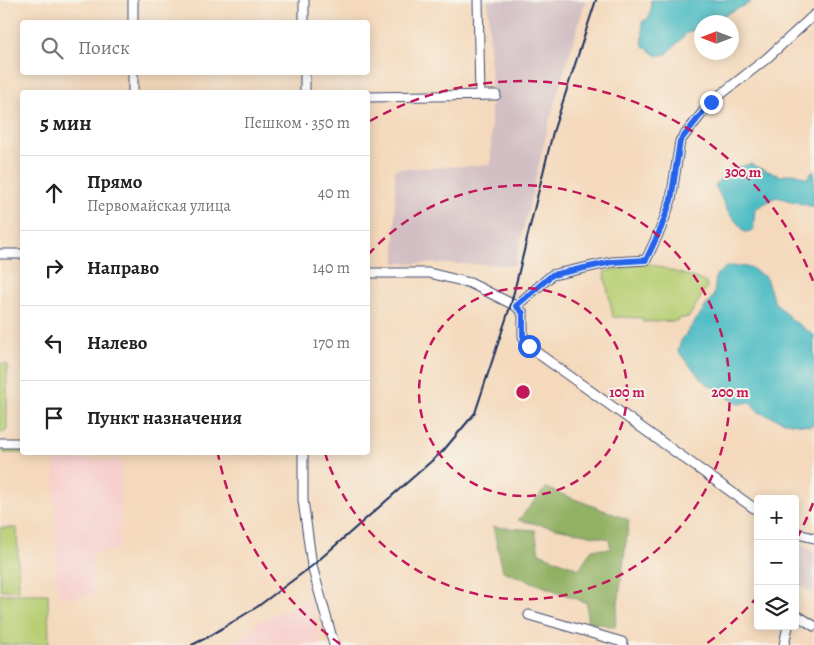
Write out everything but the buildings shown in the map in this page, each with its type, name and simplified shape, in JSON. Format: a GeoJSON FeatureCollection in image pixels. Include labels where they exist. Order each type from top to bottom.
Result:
{"type":"FeatureCollection","features":[{"type":"Feature","properties":{"kind":"street"},"geometry":{"type":"LineString","coordinates":[[133,0],[133,20]]}},
{"type":"Feature","properties":{"kind":"street"},"geometry":{"type":"LineString","coordinates":[[304,0],[304,20]]}},
{"type":"Feature","properties":{"kind":"street"},"geometry":{"type":"LineString","coordinates":[[478,0],[480,95]]}},
{"type":"Feature","properties":{"kind":"street"},"geometry":{"type":"LineString","coordinates":[[513,305],[552,275],[612,262],[646,260],[661,228],[671,200],[680,141],[711,102],[766,58],[814,15]]}},
{"type":"Feature","properties":{"kind":"street"},"geometry":{"type":"LineString","coordinates":[[133,75],[133,90]]}},
{"type":"Feature","properties":{"kind":"street"},"geometry":{"type":"LineString","coordinates":[[305,75],[305,90]]}},
{"type":"Feature","properties":{"kind":"street"},"geometry":{"type":"LineString","coordinates":[[370,97],[496,95]]}},
{"type":"Feature","properties":{"kind":"street"},"geometry":{"type":"LineString","coordinates":[[0,254],[20,254]]}},
{"type":"Feature","properties":{"kind":"street"},"geometry":{"type":"LineString","coordinates":[[370,273],[429,274],[470,283],[513,305],[523,313],[523,336],[529,346],[754,508]]}},
{"type":"Feature","properties":{"kind":"street"},"geometry":{"type":"LineString","coordinates":[[0,443],[20,443]]}},
{"type":"Feature","properties":{"kind":"street"},"geometry":{"type":"LineString","coordinates":[[303,455],[303,500],[312,566],[334,645]]}},
{"type":"Feature","properties":{"kind":"street"},"geometry":{"type":"LineString","coordinates":[[799,533],[814,538]]}},
{"type":"Feature","properties":{"kind":"street"},"geometry":{"type":"LineString","coordinates":[[529,614],[622,642],[623,645]]}},
{"type":"Feature","properties":{"kind":"street"},"geometry":{"type":"LineString","coordinates":[[799,617],[814,626]]}},
{"type":"Feature","properties":{"kind":"street"},"geometry":{"type":"LineString","coordinates":[[784,645],[787,630]]}},
{"type":"Feature","properties":{"kind":"shaded area"},"geometry":{"type":"Polygon","coordinates":[[[488,0],[586,0],[550,118],[515,265],[395,263],[395,169],[491,165],[491,82],[488,0]]]}},
{"type":"Feature","properties":{"kind":"shaded area"},"geometry":{"type":"Polygon","coordinates":[[[54,459],[122,460],[119,549],[92,553],[94,595],[59,598],[56,575],[54,459]]]}},
{"type":"Feature","properties":{"kind":"shaded area"},"geometry":{"type":"Polygon","coordinates":[[[799,543],[814,553],[814,594],[799,584],[799,543]]]}},
{"type":"Feature","properties":{"kind":"shaded area"},"geometry":{"type":"Polygon","coordinates":[[[311,599],[322,645],[229,645],[261,620],[311,599]]]}},
{"type":"Feature","properties":{"kind":"green space"},"geometry":{"type":"Polygon","coordinates":[[[644,262],[706,283],[707,287],[689,317],[677,321],[643,322],[643,318],[613,317],[604,272],[644,262]]]}},
{"type":"Feature","properties":{"kind":"green space"},"geometry":{"type":"Polygon","coordinates":[[[0,364],[7,364],[7,430],[3,432],[0,432],[0,364]]]}},
{"type":"Feature","properties":{"kind":"green space"},"geometry":{"type":"Polygon","coordinates":[[[4,445],[20,445],[20,453],[4,453],[4,445]]]}},
{"type":"Feature","properties":{"kind":"green space"},"geometry":{"type":"Polygon","coordinates":[[[546,488],[629,520],[615,627],[587,621],[587,603],[503,571],[493,527],[535,530],[539,553],[579,569],[592,549],[611,549],[609,539],[518,520],[546,488]]]}},
{"type":"Feature","properties":{"kind":"green space"},"geometry":{"type":"Polygon","coordinates":[[[0,528],[17,528],[19,590],[0,590],[0,528]]]}},
{"type":"Feature","properties":{"kind":"green space"},"geometry":{"type":"Polygon","coordinates":[[[0,594],[48,594],[49,645],[0,645],[0,594]]]}},
{"type":"Feature","properties":{"kind":"water"},"geometry":{"type":"Polygon","coordinates":[[[651,0],[751,0],[750,3],[724,15],[694,15],[694,30],[687,33],[667,54],[658,56],[643,46],[642,22],[650,17],[651,0]]]}},
{"type":"Feature","properties":{"kind":"water"},"geometry":{"type":"Polygon","coordinates":[[[750,164],[781,176],[794,173],[807,178],[814,170],[814,207],[776,197],[755,209],[753,231],[745,232],[728,212],[715,185],[730,169],[750,164]]]}},
{"type":"Feature","properties":{"kind":"water"},"geometry":{"type":"Polygon","coordinates":[[[728,266],[750,267],[766,278],[774,301],[792,320],[814,335],[814,424],[810,426],[785,422],[759,412],[750,402],[738,404],[703,381],[678,351],[681,341],[714,295],[716,275],[728,266]]]}},
{"type":"Feature","properties":{"kind":"railway"},"geometry":{"type":"LineString","coordinates":[[192,645],[257,607],[312,566],[443,451],[475,413],[511,304],[553,132],[596,0]]}},
{"type":"Feature","properties":{"kind":"route"},"geometry":{"type":"LineString","coordinates":[[529,346],[523,336],[523,313],[516,306],[552,275],[612,262],[646,260],[661,228],[671,200],[680,141],[711,102]]}}]}
